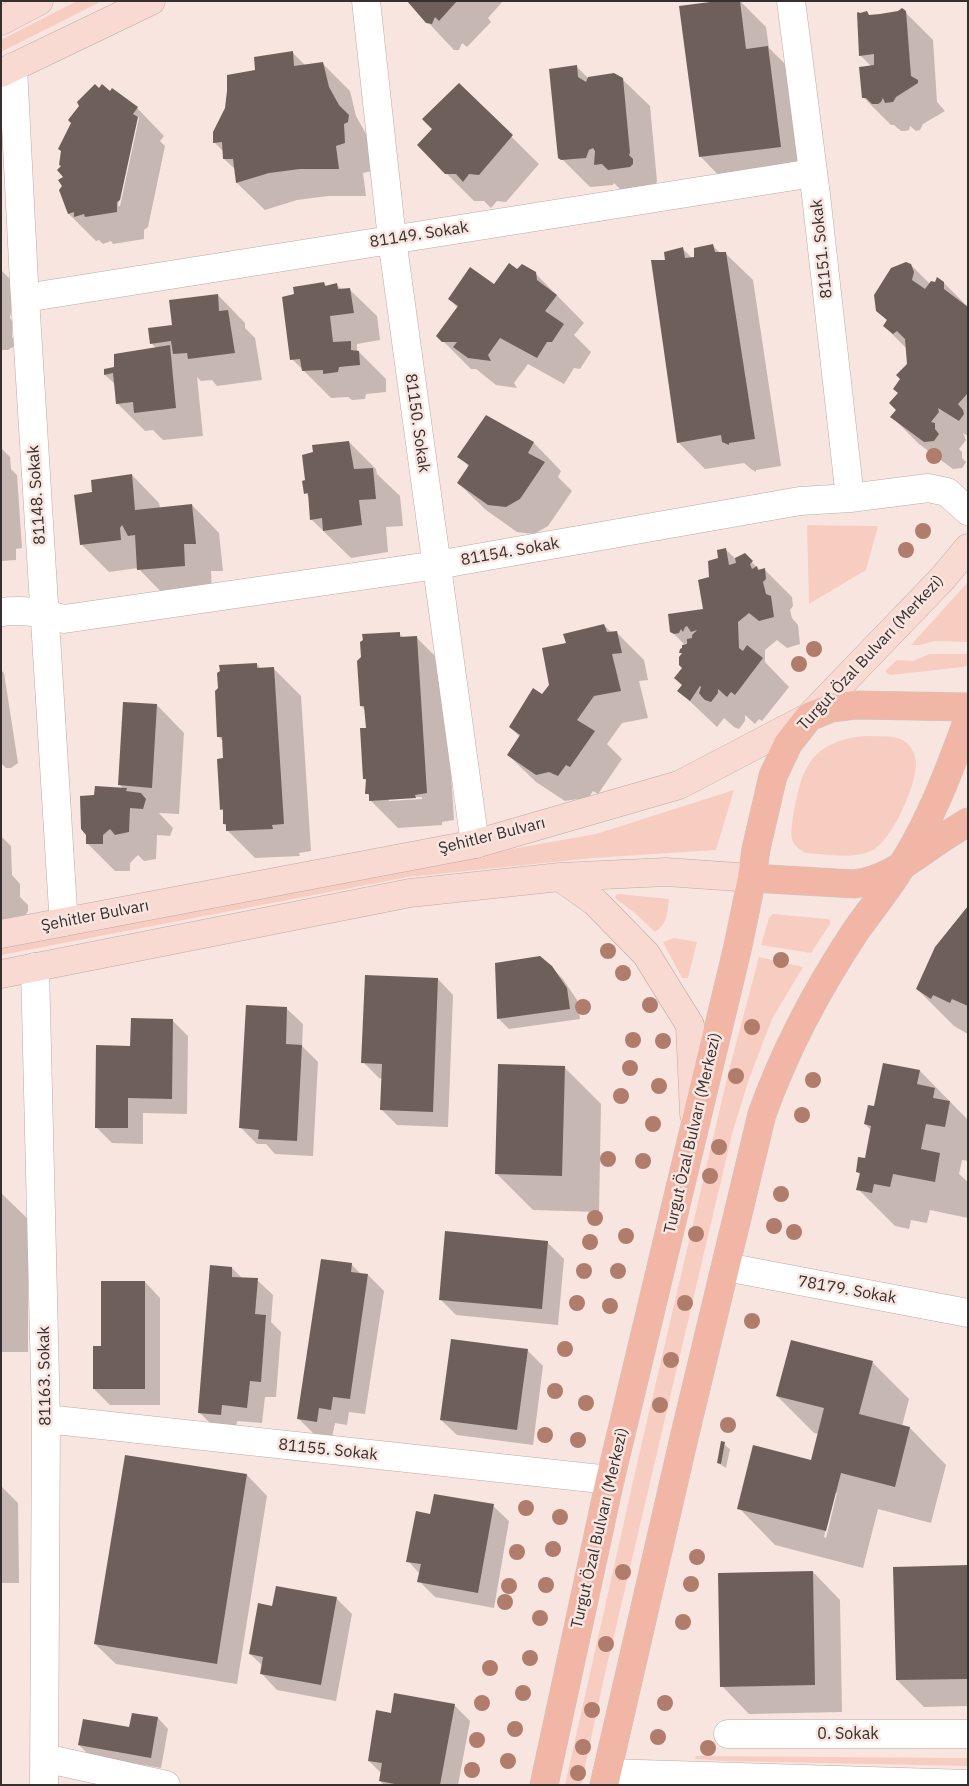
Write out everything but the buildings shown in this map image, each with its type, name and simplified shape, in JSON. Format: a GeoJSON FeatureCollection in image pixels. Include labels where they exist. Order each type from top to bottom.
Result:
{"type":"FeatureCollection","features":[{"type":"Feature","properties":{"kind":"main road"},"geometry":{"type":"LineString","coordinates":[[1,21],[39,1]]}},
{"type":"Feature","properties":{"kind":"main road"},"geometry":{"type":"LineString","coordinates":[[7,70],[152,1]]}},
{"type":"Feature","properties":{"kind":"main road","name":"Turgut Özal Bulvarı (Merkezi)"},"geometry":{"type":"LineString","coordinates":[[544,1785],[610,1480],[752,878],[756,849],[773,776],[788,744],[809,717],[942,579],[968,548]]}},
{"type":"Feature","properties":{"kind":"main road","name":"Şehitler Bulvarı"},"geometry":{"type":"LineString","coordinates":[[1,934],[475,844],[679,785],[809,717],[831,708],[856,705],[968,707]]}},
{"type":"Feature","properties":{"kind":"main road"},"geometry":{"type":"LineString","coordinates":[[606,1779],[762,1114],[777,1074],[829,975],[855,933],[902,866],[928,818],[968,719]]}},
{"type":"Feature","properties":{"kind":"main road"},"geometry":{"type":"LineString","coordinates":[[1,974],[410,893],[560,877],[666,872],[854,884],[878,879],[902,866],[968,822]]}},
{"type":"Feature","properties":{"kind":"main road"},"geometry":{"type":"LineString","coordinates":[[560,877],[595,902],[646,954],[690,1025],[695,1123]]}},
{"type":"Feature","properties":{"kind":"street","name":"81150. Sokak"},"geometry":{"type":"LineString","coordinates":[[366,1],[392,239],[475,844]]}},
{"type":"Feature","properties":{"kind":"street","name":"81151. Sokak"},"geometry":{"type":"LineString","coordinates":[[792,1],[850,498]]}},
{"type":"Feature","properties":{"kind":"street","name":"81148. Sokak"},"geometry":{"type":"LineString","coordinates":[[7,70],[25,298],[63,922]]}},
{"type":"Feature","properties":{"kind":"street","name":"81149. Sokak"},"geometry":{"type":"LineString","coordinates":[[25,298],[813,173]]}},
{"type":"Feature","properties":{"kind":"street","name":"81154. Sokak"},"geometry":{"type":"LineString","coordinates":[[1,612],[20,610],[64,619],[437,565],[800,502],[928,488],[947,492],[968,511]]}},
{"type":"Feature","properties":{"kind":"street","name":"81163. Sokak"},"geometry":{"type":"LineString","coordinates":[[35,967],[46,1419],[44,1785]]}},
{"type":"Feature","properties":{"kind":"street","name":"78179. Sokak"},"geometry":{"type":"LineString","coordinates":[[726,1267],[968,1313]]}},
{"type":"Feature","properties":{"kind":"street","name":"81155. Sokak"},"geometry":{"type":"LineString","coordinates":[[46,1419],[610,1480]]}},
{"type":"Feature","properties":{"kind":"street","name":"0. Sokak"},"geometry":{"type":"LineString","coordinates":[[728,1734],[968,1734]]}},
{"type":"Feature","properties":{"kind":"street"},"geometry":{"type":"LineString","coordinates":[[44,1758],[166,1785]]}},
{"type":"Feature","properties":{"kind":"street"},"geometry":{"type":"LineString","coordinates":[[606,1779],[968,1784]]}},
{"type":"Feature","properties":{"kind":"shaded area"},"geometry":{"type":"Polygon","coordinates":[[[77,1],[102,1],[1,52],[1,40],[77,1]]]}},
{"type":"Feature","properties":{"kind":"shaded area"},"geometry":{"type":"Polygon","coordinates":[[[807,525],[878,526],[866,570],[809,604],[807,525]]]}},
{"type":"Feature","properties":{"kind":"shaded area"},"geometry":{"type":"Polygon","coordinates":[[[968,582],[968,642],[935,641],[911,645],[968,582]]]}},
{"type":"Feature","properties":{"kind":"shaded area"},"geometry":{"type":"Polygon","coordinates":[[[929,654],[968,654],[968,665],[890,675],[886,673],[886,670],[897,660],[913,661],[929,654]]]}},
{"type":"Feature","properties":{"kind":"shaded area"},"geometry":{"type":"Polygon","coordinates":[[[866,736],[898,738],[911,747],[916,760],[915,772],[902,811],[888,835],[873,850],[848,856],[805,853],[794,843],[791,834],[796,799],[806,769],[821,750],[846,739],[866,736]]]}},
{"type":"Feature","properties":{"kind":"shaded area"},"geometry":{"type":"Polygon","coordinates":[[[734,790],[716,850],[593,858],[408,877],[1,955],[1,946],[410,867],[596,834],[734,790]]]}},
{"type":"Feature","properties":{"kind":"shaded area"},"geometry":{"type":"Polygon","coordinates":[[[619,894],[669,899],[666,918],[659,929],[655,932],[615,898],[619,894]]]}},
{"type":"Feature","properties":{"kind":"shaded area"},"geometry":{"type":"Polygon","coordinates":[[[773,914],[827,919],[830,920],[830,924],[811,953],[761,945],[769,918],[773,914]]]}},
{"type":"Feature","properties":{"kind":"shaded area"},"geometry":{"type":"Polygon","coordinates":[[[674,938],[697,942],[688,978],[682,978],[663,942],[674,938]]]}},
{"type":"Feature","properties":{"kind":"shaded area"},"geometry":{"type":"Polygon","coordinates":[[[759,957],[803,967],[772,1019],[749,1079],[732,1134],[604,1678],[581,1785],[565,1785],[639,1455],[728,1074],[759,957]]]}},
{"type":"Feature","properties":{"kind":"shaded area"},"geometry":{"type":"Polygon","coordinates":[[[696,1756],[968,1758],[968,1766],[723,1761],[695,1759],[696,1756]]]}}]}
